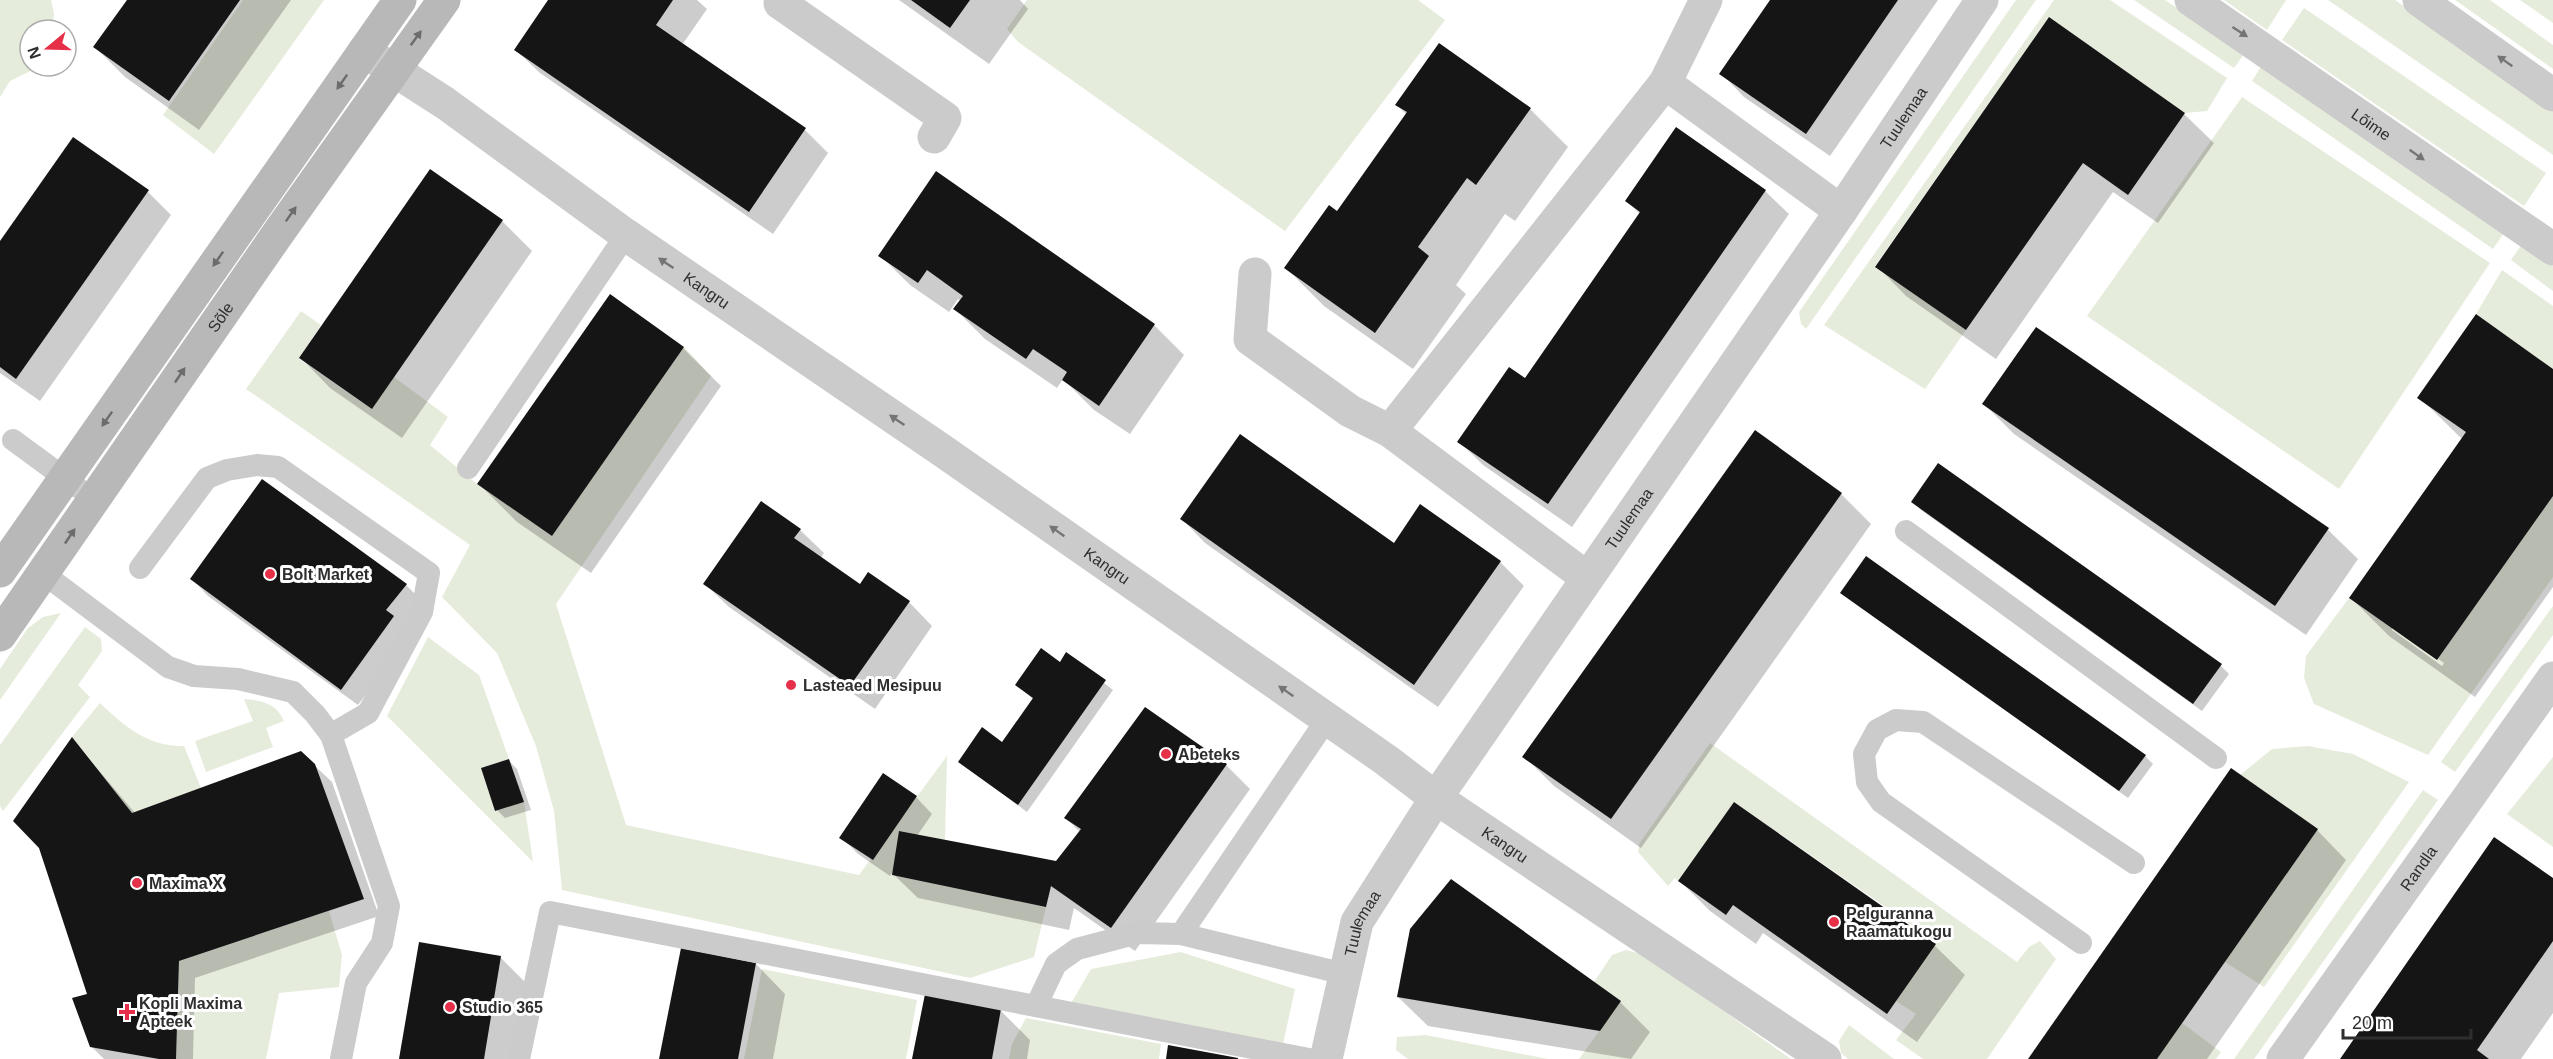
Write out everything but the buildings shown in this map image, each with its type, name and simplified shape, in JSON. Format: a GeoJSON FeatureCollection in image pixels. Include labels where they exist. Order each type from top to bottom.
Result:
{"type":"FeatureCollection","features":[{"type":"Feature","properties":{"kind":"main road"},"geometry":{"type":"LineString","coordinates":[[0,571],[400,0]]}},
{"type":"Feature","properties":{"kind":"main road","name":"Sõle"},"geometry":{"type":"LineString","coordinates":[[0,635],[444,0]]}},
{"type":"Feature","properties":{"kind":"street"},"geometry":{"type":"LineString","coordinates":[[1390,431],[1665,83],[1706,0]]}},
{"type":"Feature","properties":{"kind":"street","name":"Tuulemaa"},"geometry":{"type":"LineString","coordinates":[[1326,1059],[1357,922],[1436,798],[1841,212],[1982,0]]}},
{"type":"Feature","properties":{"kind":"street","name":"Lõime"},"geometry":{"type":"LineString","coordinates":[[2191,0],[2553,249]]}},
{"type":"Feature","properties":{"kind":"street"},"geometry":{"type":"LineString","coordinates":[[2419,0],[2553,95]]}},
{"type":"Feature","properties":{"kind":"street"},"geometry":{"type":"LineString","coordinates":[[780,1],[945,118],[934,137]]}},
{"type":"Feature","properties":{"kind":"street","name":"Kangru"},"geometry":{"type":"LineString","coordinates":[[364,51],[394,69],[626,235],[940,449],[1327,719],[1436,798],[1825,1059]]}},
{"type":"Feature","properties":{"kind":"street"},"geometry":{"type":"LineString","coordinates":[[1665,83],[1841,212]]}},
{"type":"Feature","properties":{"kind":"street"},"geometry":{"type":"LineString","coordinates":[[1255,274],[1250,339],[1350,411],[1390,431],[1586,578]]}},
{"type":"Feature","properties":{"kind":"street","name":"Randla"},"geometry":{"type":"LineString","coordinates":[[2283,1059],[2553,678]]}},
{"type":"Feature","properties":{"kind":"lane"},"geometry":{"type":"LineString","coordinates":[[468,468],[626,235]]}},
{"type":"Feature","properties":{"kind":"lane"},"geometry":{"type":"LineString","coordinates":[[13,440],[95,500]]}},
{"type":"Feature","properties":{"kind":"lane"},"geometry":{"type":"LineString","coordinates":[[140,568],[207,478],[227,470],[257,465],[278,466],[429,573],[422,612],[368,712],[337,731]]}},
{"type":"Feature","properties":{"kind":"lane"},"geometry":{"type":"LineString","coordinates":[[1906,531],[2216,758]]}},
{"type":"Feature","properties":{"kind":"lane"},"geometry":{"type":"LineString","coordinates":[[44,574],[168,667],[194,676],[238,679],[293,692],[315,714],[331,735],[389,906],[382,943],[356,982],[341,1059]]}},
{"type":"Feature","properties":{"kind":"lane"},"geometry":{"type":"LineString","coordinates":[[1181,934],[1327,719]]}},
{"type":"Feature","properties":{"kind":"lane"},"geometry":{"type":"LineString","coordinates":[[2081,943],[1881,802],[1867,782],[1864,754],[1877,730],[1896,720],[1923,722],[2134,863]]}},
{"type":"Feature","properties":{"kind":"lane"},"geometry":{"type":"LineString","coordinates":[[519,1059],[550,912],[1310,1059]]}},
{"type":"Feature","properties":{"kind":"lane"},"geometry":{"type":"LineString","coordinates":[[1036,1006],[1056,964],[1077,949],[1138,933],[1181,934],[1345,974]]}},
{"type":"Feature","properties":{"kind":"green space"},"geometry":{"type":"Polygon","coordinates":[[[0,0],[51,0],[54,18],[18,18],[18,77],[10,81],[0,97],[0,0]]]}},
{"type":"Feature","properties":{"kind":"green space"},"geometry":{"type":"Polygon","coordinates":[[[243,0],[324,0],[214,154],[163,115],[243,0]]]}},
{"type":"Feature","properties":{"kind":"green space"},"geometry":{"type":"Polygon","coordinates":[[[1027,0],[1418,0],[1445,20],[1285,231],[1018,42],[1007,29],[1027,0]]]}},
{"type":"Feature","properties":{"kind":"green space"},"geometry":{"type":"Polygon","coordinates":[[[2016,0],[2036,0],[1806,329],[1801,324],[1799,312],[2016,0]]]}},
{"type":"Feature","properties":{"kind":"green space"},"geometry":{"type":"Polygon","coordinates":[[[2054,0],[2110,0],[2227,78],[2207,111],[2185,113],[2049,17],[1875,266],[1966,330],[1925,389],[1824,325],[2054,0]]]}},
{"type":"Feature","properties":{"kind":"green space"},"geometry":{"type":"Polygon","coordinates":[[[2134,0],[2165,0],[2244,54],[2234,68],[2134,0]]]}},
{"type":"Feature","properties":{"kind":"green space"},"geometry":{"type":"Polygon","coordinates":[[[2224,0],[2286,0],[2267,30],[2224,0]]]}},
{"type":"Feature","properties":{"kind":"green space"},"geometry":{"type":"Polygon","coordinates":[[[2328,0],[2395,0],[2553,109],[2553,155],[2328,0]]]}},
{"type":"Feature","properties":{"kind":"green space"},"geometry":{"type":"Polygon","coordinates":[[[2455,0],[2490,0],[2553,45],[2553,69],[2455,0]]]}},
{"type":"Feature","properties":{"kind":"green space"},"geometry":{"type":"Polygon","coordinates":[[[2520,0],[2553,0],[2553,23],[2520,0]]]}},
{"type":"Feature","properties":{"kind":"green space"},"geometry":{"type":"Polygon","coordinates":[[[2304,8],[2546,173],[2524,206],[2282,40],[2304,8]]]}},
{"type":"Feature","properties":{"kind":"green space"},"geometry":{"type":"Polygon","coordinates":[[[2262,65],[2504,233],[2493,249],[2252,81],[2262,65]]]}},
{"type":"Feature","properties":{"kind":"green space"},"geometry":{"type":"Polygon","coordinates":[[[2242,97],[2490,263],[2339,489],[2087,316],[2242,97]]]}},
{"type":"Feature","properties":{"kind":"green space"},"geometry":{"type":"Polygon","coordinates":[[[2522,244],[2553,266],[2553,291],[2511,260],[2522,244]]]}},
{"type":"Feature","properties":{"kind":"green space"},"geometry":{"type":"Polygon","coordinates":[[[2502,270],[2553,306],[2553,369],[2476,314],[2502,270]]]}},
{"type":"Feature","properties":{"kind":"green space"},"geometry":{"type":"Polygon","coordinates":[[[301,311],[321,325],[299,359],[372,409],[394,377],[448,417],[430,445],[477,484],[552,536],[684,347],[711,376],[556,604],[626,825],[859,875],[947,756],[945,840],[900,831],[892,875],[1046,907],[1034,957],[970,978],[562,890],[554,811],[536,746],[497,653],[442,597],[470,545],[246,389],[301,311]]]}},
{"type":"Feature","properties":{"kind":"green space"},"geometry":{"type":"Polygon","coordinates":[[[2553,496],[2553,577],[2428,755],[2314,704],[2304,678],[2306,656],[2349,598],[2437,660],[2553,496]]]}},
{"type":"Feature","properties":{"kind":"green space"},"geometry":{"type":"Polygon","coordinates":[[[2553,606],[2553,635],[2455,772],[2441,762],[2553,606]]]}},
{"type":"Feature","properties":{"kind":"green space"},"geometry":{"type":"Polygon","coordinates":[[[61,613],[0,700],[0,669],[28,628],[43,617],[61,613]]]}},
{"type":"Feature","properties":{"kind":"green space"},"geometry":{"type":"Polygon","coordinates":[[[85,627],[101,639],[102,651],[78,685],[90,697],[3,811],[0,806],[0,745],[85,627]]]}},
{"type":"Feature","properties":{"kind":"green space"},"geometry":{"type":"Polygon","coordinates":[[[428,637],[479,675],[509,759],[481,768],[495,811],[524,802],[533,862],[387,716],[428,637]]]}},
{"type":"Feature","properties":{"kind":"green space"},"geometry":{"type":"Polygon","coordinates":[[[244,699],[268,704],[281,715],[284,721],[266,728],[273,747],[206,772],[195,741],[253,721],[244,699]]]}},
{"type":"Feature","properties":{"kind":"green space"},"geometry":{"type":"Polygon","coordinates":[[[100,703],[138,734],[159,743],[184,746],[201,788],[132,813],[72,737],[100,703]]]}},
{"type":"Feature","properties":{"kind":"green space"},"geometry":{"type":"Polygon","coordinates":[[[1710,743],[2017,962],[2029,947],[2040,941],[2056,959],[1987,1059],[1923,1059],[1896,1040],[1916,1014],[1896,1001],[1936,942],[1734,802],[1678,881],[1675,878],[1668,886],[1638,852],[1639,844],[1710,743]]]}},
{"type":"Feature","properties":{"kind":"green space"},"geometry":{"type":"Polygon","coordinates":[[[2308,746],[2353,754],[2409,782],[2264,987],[2225,962],[2240,775],[2272,749],[2308,746]]]}},
{"type":"Feature","properties":{"kind":"green space"},"geometry":{"type":"Polygon","coordinates":[[[2553,757],[2553,847],[2507,814],[2553,757]]]}},
{"type":"Feature","properties":{"kind":"green space"},"geometry":{"type":"Polygon","coordinates":[[[2423,790],[2438,800],[2254,1059],[2234,1059],[2423,790]]]}},
{"type":"Feature","properties":{"kind":"green space"},"geometry":{"type":"Polygon","coordinates":[[[329,911],[342,955],[339,987],[279,993],[266,1059],[176,1059],[179,961],[329,911]]]}},
{"type":"Feature","properties":{"kind":"green space"},"geometry":{"type":"Polygon","coordinates":[[[1626,950],[1645,955],[1791,1059],[1579,1059],[1621,1001],[1594,982],[1612,955],[1626,950]]]}},
{"type":"Feature","properties":{"kind":"green space"},"geometry":{"type":"Polygon","coordinates":[[[1181,952],[1295,989],[1281,1053],[1066,1012],[1091,969],[1181,952]]]}},
{"type":"Feature","properties":{"kind":"green space"},"geometry":{"type":"Polygon","coordinates":[[[762,969],[917,1000],[906,1059],[744,1059],[762,969]]]}},
{"type":"Feature","properties":{"kind":"green space"},"geometry":{"type":"Polygon","coordinates":[[[1026,1018],[1161,1044],[1159,1059],[1009,1059],[1012,1044],[1026,1018]]]}},
{"type":"Feature","properties":{"kind":"green space"},"geometry":{"type":"Polygon","coordinates":[[[2182,1023],[2221,1052],[2216,1059],[2157,1059],[2182,1023]]]}},
{"type":"Feature","properties":{"kind":"green space"},"geometry":{"type":"Polygon","coordinates":[[[1849,1025],[1894,1059],[1848,1059],[1841,1053],[1839,1041],[1849,1025]]]}},
{"type":"Feature","properties":{"kind":"green space"},"geometry":{"type":"Polygon","coordinates":[[[1426,1035],[1548,1059],[1408,1059],[1396,1050],[1397,1037],[1426,1035]]]}},
{"type":"Feature","properties":{"kind":"place","name":"Bolt Market"},"geometry":{"type":"Point","coordinates":[270,574]}},
{"type":"Feature","properties":{"kind":"place","name":"Lasteaed Mesipuu"},"geometry":{"type":"Point","coordinates":[791,685]}},
{"type":"Feature","properties":{"kind":"place","name":"Abeteks"},"geometry":{"type":"Point","coordinates":[1166,754]}},
{"type":"Feature","properties":{"kind":"place","name":"Maxima X"},"geometry":{"type":"Point","coordinates":[137,883]}},
{"type":"Feature","properties":{"kind":"place","name":"Pelguranna Raamatukogu"},"geometry":{"type":"Point","coordinates":[1834,922]}},
{"type":"Feature","properties":{"kind":"place","name":"Studio 365"},"geometry":{"type":"Point","coordinates":[450,1007]}},
{"type":"Feature","properties":{"kind":"place","name":"Kopli Maxima Apteek"},"geometry":{"type":"Point","coordinates":[127,1012]}}]}
